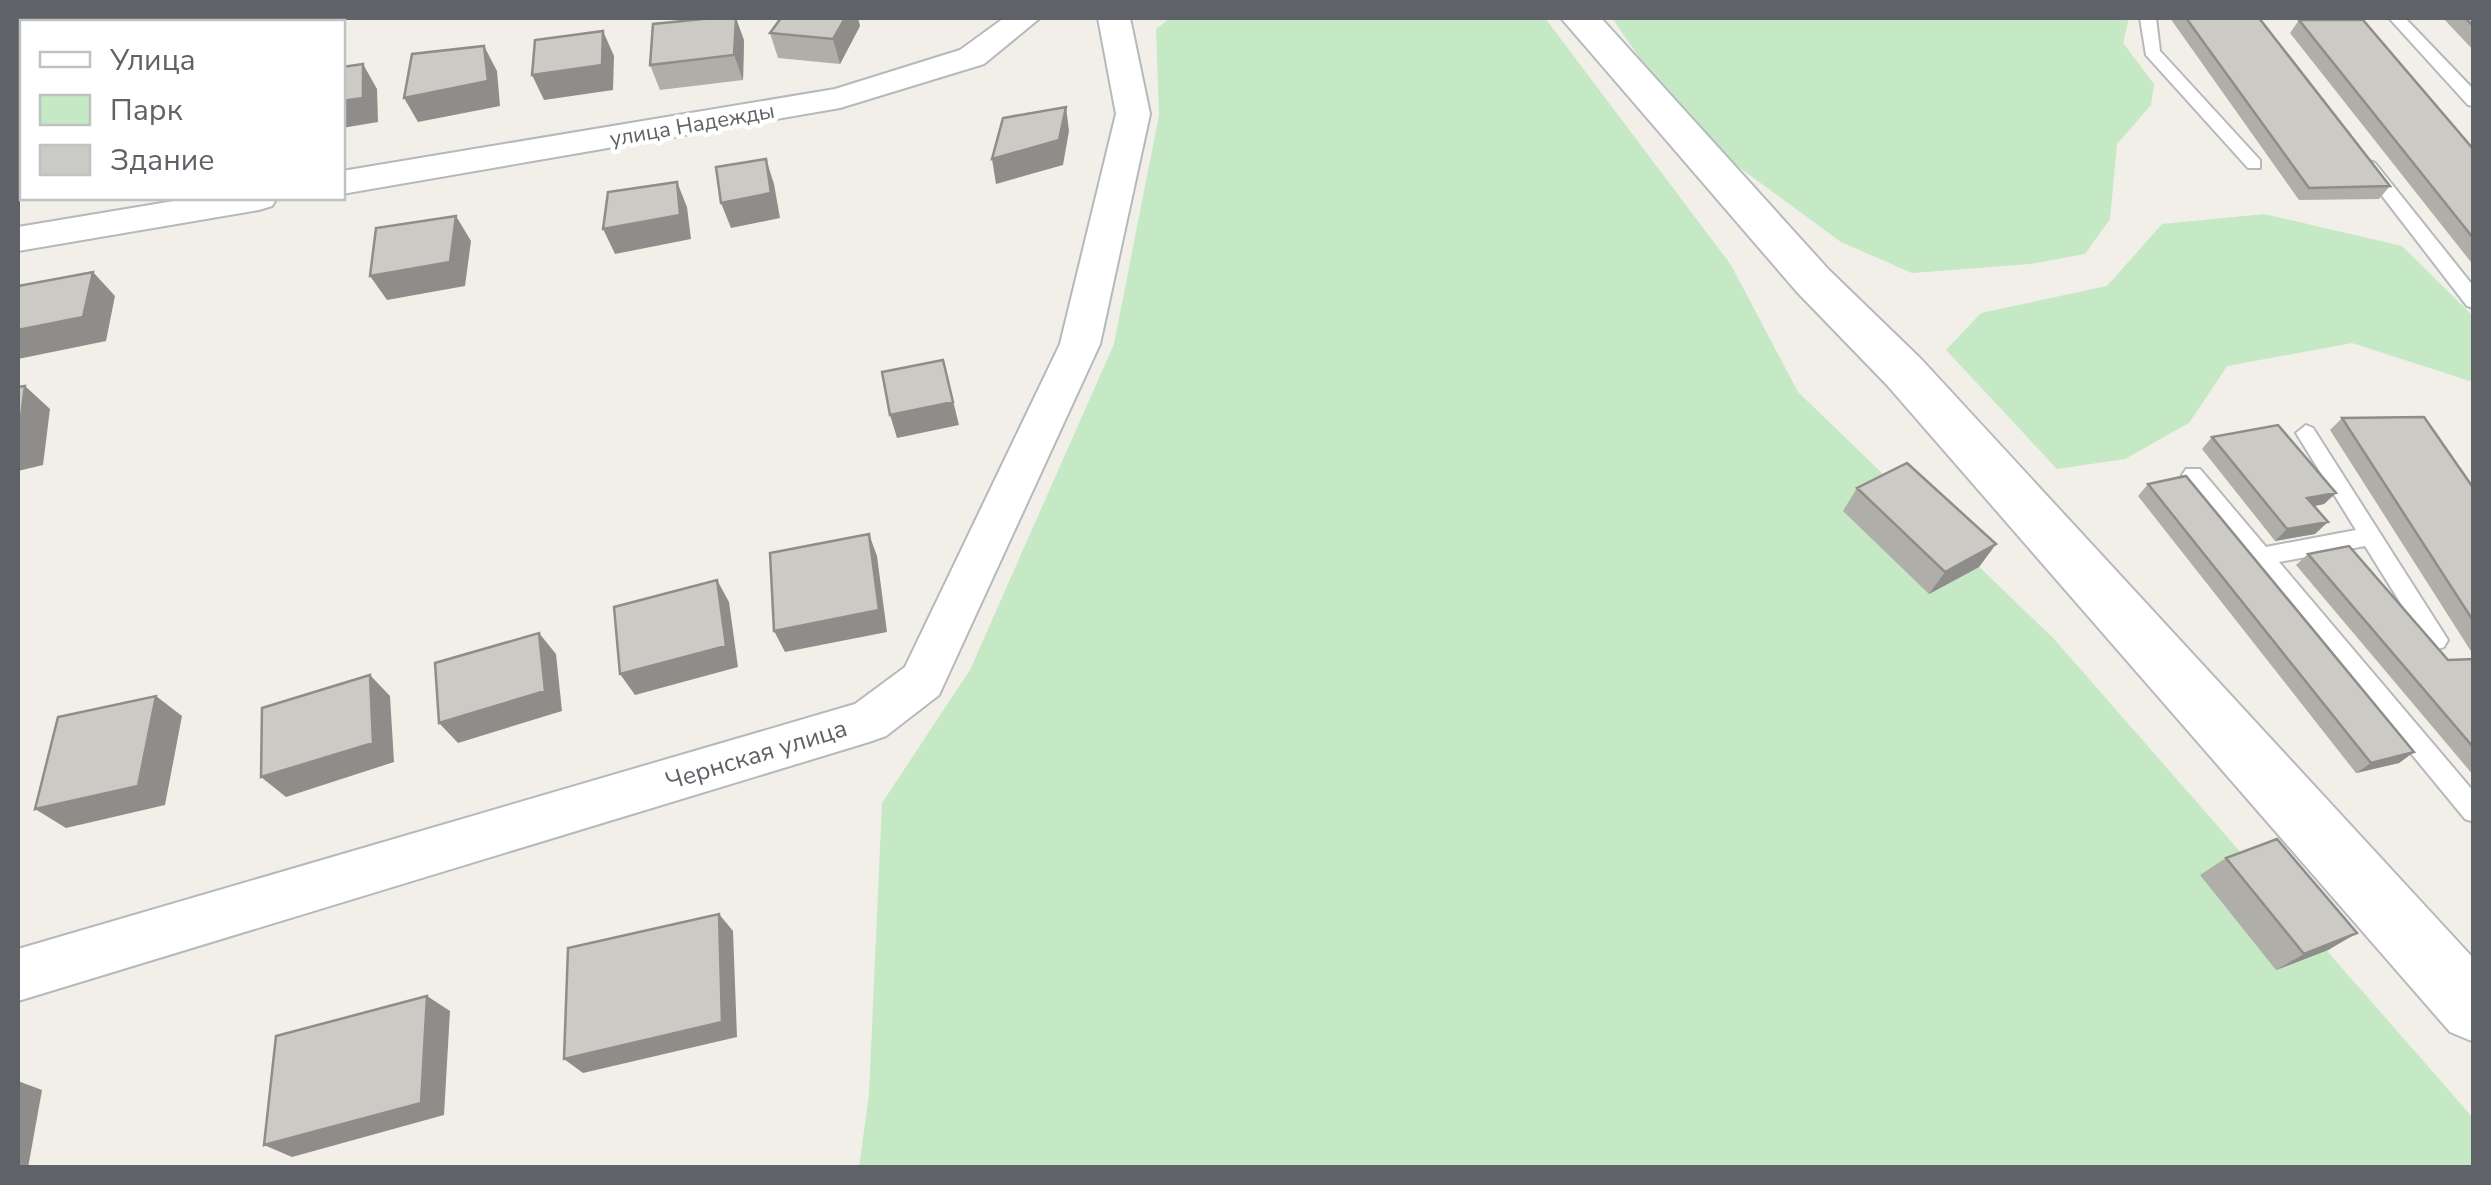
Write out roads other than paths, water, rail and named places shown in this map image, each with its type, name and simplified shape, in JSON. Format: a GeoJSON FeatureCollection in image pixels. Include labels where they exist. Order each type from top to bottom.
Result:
{"type":"FeatureCollection","features":[{"type":"Feature","properties":{"kind":"street","name":"улица Надежды"},"geometry":{"type":"LineString","coordinates":[[345,182],[840,98],[972,56],[1024,18]]}},
{"type":"Feature","properties":{"kind":"street","name":"Чернская улица"},"geometry":{"type":"LineString","coordinates":[[18,975],[869,720],[922,681],[1080,344],[1134,114],[1114,18]]}},
{"type":"Feature","properties":{"kind":"street"},"geometry":{"type":"LineString","coordinates":[[1580,18],[1813,281],[1904,372],[2474,1009]]}},
{"type":"Feature","properties":{"kind":"street"},"geometry":{"type":"LineString","coordinates":[[18,239],[247,200]]}},
{"type":"Feature","properties":{"kind":"lane"},"geometry":{"type":"LineString","coordinates":[[2148,18],[2152,52],[2254,164]]}},
{"type":"Feature","properties":{"kind":"lane"},"geometry":{"type":"LineString","coordinates":[[2379,18],[2401,23],[2474,100]]}},
{"type":"Feature","properties":{"kind":"lane"},"geometry":{"type":"LineString","coordinates":[[2353,146],[2474,301]]}},
{"type":"Feature","properties":{"kind":"lane"},"geometry":{"type":"LineString","coordinates":[[2306,434],[2436,640]]}},
{"type":"Feature","properties":{"kind":"lane"},"geometry":{"type":"LineString","coordinates":[[2194,475],[2474,812]]}},
{"type":"Feature","properties":{"kind":"lane"},"geometry":{"type":"LineString","coordinates":[[2261,557],[2371,536]]}}]}
